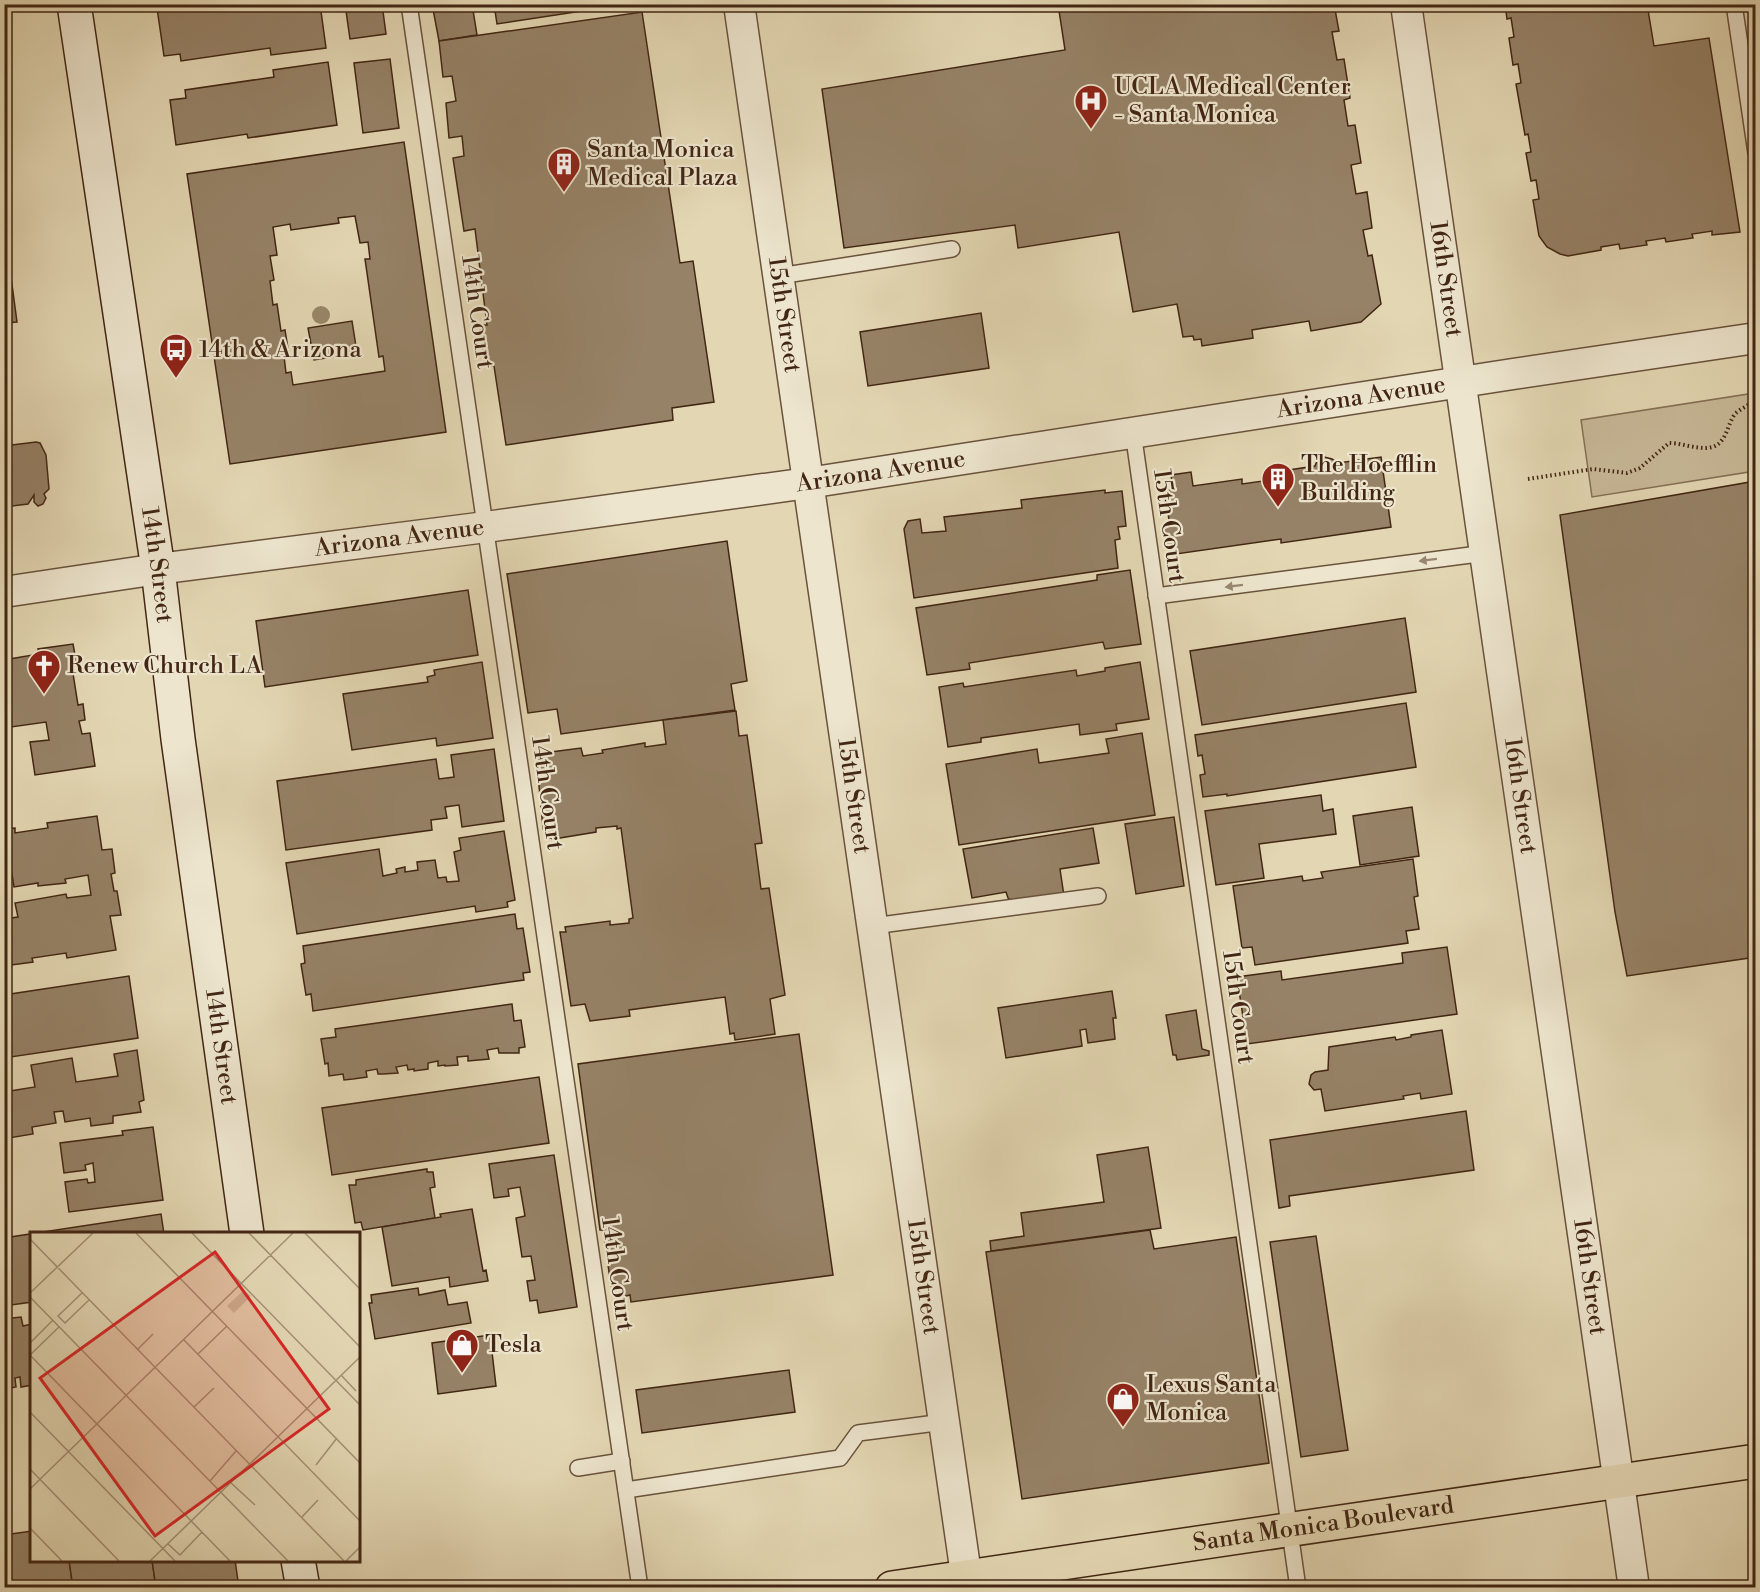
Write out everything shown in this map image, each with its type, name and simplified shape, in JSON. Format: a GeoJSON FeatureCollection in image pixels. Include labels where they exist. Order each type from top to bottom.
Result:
{"type":"FeatureCollection","features":[{"type":"Feature","properties":{"kind":"main road","name":"Santa Monica Boulevard"},"geometry":{"type":"LineString","coordinates":[[892,1587],[967,1582],[1290,1528],[1755,1461]]}},
{"type":"Feature","properties":{"kind":"street","name":"14th Street"},"geometry":{"type":"LineString","coordinates":[[74,4],[158,569],[178,739],[247,1232]]}},
{"type":"Feature","properties":{"kind":"street","name":"15th Street"},"geometry":{"type":"LineString","coordinates":[[739,4],[967,1582]]}},
{"type":"Feature","properties":{"kind":"street","name":"16th Street"},"geometry":{"type":"LineString","coordinates":[[1406,4],[1634,1587]]}},
{"type":"Feature","properties":{"kind":"street","name":"Arizona Avenue"},"geometry":{"type":"LineString","coordinates":[[4,592],[158,569],[808,483],[1461,381],[1755,338]]}},
{"type":"Feature","properties":{"kind":"street"},"geometry":{"type":"LineString","coordinates":[[298,1562],[303,1587]]}},
{"type":"Feature","properties":{"kind":"lane","name":"14th Court"},"geometry":{"type":"LineString","coordinates":[[409,4],[640,1587]]}},
{"type":"Feature","properties":{"kind":"lane"},"geometry":{"type":"LineString","coordinates":[[1734,4],[1755,153]]}},
{"type":"Feature","properties":{"kind":"lane"},"geometry":{"type":"LineString","coordinates":[[779,276],[952,249]]}},
{"type":"Feature","properties":{"kind":"lane","name":"15th Court"},"geometry":{"type":"LineString","coordinates":[[1133,432],[1298,1587]]}},
{"type":"Feature","properties":{"kind":"lane"},"geometry":{"type":"LineString","coordinates":[[1156,596],[1486,553]]}},
{"type":"Feature","properties":{"kind":"lane"},"geometry":{"type":"LineString","coordinates":[[873,926],[1098,896]]}},
{"type":"Feature","properties":{"kind":"lane"},"geometry":{"type":"LineString","coordinates":[[626,1490],[840,1458],[858,1433],[944,1422]]}},
{"type":"Feature","properties":{"kind":"lane"},"geometry":{"type":"LineString","coordinates":[[578,1467],[622,1461]]}},
{"type":"Feature","properties":{"kind":"path"},"geometry":{"type":"LineString","coordinates":[[1528,479],[1593,469],[1627,473],[1640,468],[1669,443],[1681,443],[1708,449],[1719,445],[1730,421],[1737,412],[1754,400],[1755,395]]}},
{"type":"Feature","properties":{"kind":"shaded area"},"geometry":{"type":"Polygon","coordinates":[[[1755,393],[1755,471],[1592,497],[1581,420],[1755,393]]]}},
{"type":"Feature","properties":{"kind":"building"},"geometry":{"type":"Polygon","coordinates":[[[182,4],[320,4],[326,48],[271,55],[270,48],[181,61],[180,54],[164,56],[157,8],[182,4]]]}},
{"type":"Feature","properties":{"kind":"building"},"geometry":{"type":"Polygon","coordinates":[[[345,4],[382,4],[386,34],[350,39],[345,4]]]}},
{"type":"Feature","properties":{"kind":"building"},"geometry":{"type":"Polygon","coordinates":[[[432,4],[472,4],[477,35],[439,41],[432,4]]]}},
{"type":"Feature","properties":{"kind":"building"},"geometry":{"type":"Polygon","coordinates":[[[494,4],[628,4],[497,24],[494,4]]]}},
{"type":"Feature","properties":{"kind":"building"},"geometry":{"type":"Polygon","coordinates":[[[1058,4],[1334,4],[1339,31],[1332,32],[1337,60],[1344,59],[1350,98],[1344,100],[1348,126],[1355,125],[1361,163],[1351,165],[1356,194],[1367,192],[1372,228],[1363,230],[1368,256],[1372,255],[1381,304],[1361,322],[1311,331],[1309,321],[1252,330],[1253,338],[1202,346],[1201,339],[1194,340],[1193,336],[1183,337],[1177,304],[1133,312],[1119,232],[1018,248],[1015,225],[844,248],[822,89],[1065,50],[1058,4]]]}},
{"type":"Feature","properties":{"kind":"building"},"geometry":{"type":"Polygon","coordinates":[[[1505,4],[1647,4],[1654,46],[1709,38],[1740,232],[1712,235],[1712,231],[1692,234],[1693,238],[1666,242],[1665,238],[1646,241],[1647,245],[1620,249],[1619,244],[1568,256],[1547,247],[1539,236],[1533,200],[1539,199],[1536,180],[1531,181],[1526,153],[1531,152],[1528,134],[1525,135],[1516,84],[1521,83],[1518,64],[1513,65],[1509,38],[1514,37],[1511,18],[1507,19],[1505,4]]]}},
{"type":"Feature","properties":{"kind":"building","name":"Santa Monica Medical Plaza"},"geometry":{"type":"Polygon","coordinates":[[[642,12],[680,263],[693,261],[714,402],[672,408],[673,420],[506,445],[494,366],[485,365],[480,325],[487,325],[475,229],[464,231],[453,158],[464,156],[462,136],[449,138],[446,103],[456,101],[452,76],[443,77],[439,41],[642,12]]]}},
{"type":"Feature","properties":{"kind":"building"},"geometry":{"type":"Polygon","coordinates":[[[390,59],[399,128],[363,133],[354,63],[390,59]]]}},
{"type":"Feature","properties":{"kind":"building"},"geometry":{"type":"Polygon","coordinates":[[[328,62],[337,125],[248,138],[247,134],[176,145],[170,100],[186,98],[185,90],[274,77],[273,70],[328,62]]]}},
{"type":"Feature","properties":{"kind":"building"},"geometry":{"type":"Polygon","coordinates":[[[404,142],[446,432],[230,464],[187,174],[404,142]],[[355,216],[338,218],[339,223],[291,230],[290,224],[273,227],[277,255],[270,256],[274,280],[270,281],[273,305],[277,304],[281,331],[285,330],[289,355],[284,356],[286,373],[291,372],[293,385],[385,371],[383,356],[379,357],[365,259],[370,259],[368,242],[360,243],[355,216]]]}},
{"type":"Feature","properties":{"kind":"building"},"geometry":{"type":"Polygon","coordinates":[[[4,200],[9,216],[4,217],[4,200]]]}},
{"type":"Feature","properties":{"kind":"building"},"geometry":{"type":"Polygon","coordinates":[[[11,277],[17,322],[4,323],[4,278],[11,277]]]}},
{"type":"Feature","properties":{"kind":"building"},"geometry":{"type":"Polygon","coordinates":[[[981,313],[989,368],[868,386],[860,332],[981,313]]]}},
{"type":"Feature","properties":{"kind":"building"},"geometry":{"type":"Polygon","coordinates":[[[352,321],[357,353],[314,360],[308,328],[352,321]]]}},
{"type":"Feature","properties":{"kind":"building"},"geometry":{"type":"Polygon","coordinates":[[[40,443],[46,455],[49,489],[44,494],[46,498],[43,504],[38,506],[34,502],[34,495],[28,504],[4,507],[4,446],[40,443]]]}},
{"type":"Feature","properties":{"kind":"building","name":"The Hoefflin Building"},"geometry":{"type":"Polygon","coordinates":[[[1324,457],[1338,463],[1381,457],[1391,527],[1281,543],[1281,539],[1169,555],[1164,526],[1170,525],[1164,491],[1173,490],[1171,475],[1191,472],[1193,486],[1242,479],[1242,484],[1271,480],[1269,473],[1315,466],[1317,461],[1324,457]]]}},
{"type":"Feature","properties":{"kind":"building"},"geometry":{"type":"Polygon","coordinates":[[[1756,481],[1756,957],[1627,976],[1615,912],[1560,515],[1756,481]]]}},
{"type":"Feature","properties":{"kind":"building"},"geometry":{"type":"Polygon","coordinates":[[[1105,490],[1105,493],[1122,491],[1126,526],[1118,527],[1120,539],[1115,540],[1118,568],[914,598],[904,529],[908,521],[920,519],[922,533],[946,531],[944,517],[1022,508],[1021,500],[1105,490]]]}},
{"type":"Feature","properties":{"kind":"building"},"geometry":{"type":"Polygon","coordinates":[[[727,541],[747,681],[731,684],[735,710],[561,734],[557,709],[528,713],[507,574],[727,541]]]}},
{"type":"Feature","properties":{"kind":"building"},"geometry":{"type":"Polygon","coordinates":[[[1130,570],[1141,644],[1105,649],[1103,642],[969,663],[970,669],[927,675],[916,608],[1097,580],[1097,575],[1130,570]]]}},
{"type":"Feature","properties":{"kind":"building"},"geometry":{"type":"Polygon","coordinates":[[[468,590],[478,655],[265,687],[256,621],[468,590]]]}},
{"type":"Feature","properties":{"kind":"building"},"geometry":{"type":"Polygon","coordinates":[[[1405,618],[1416,692],[1202,725],[1190,651],[1405,618]]]}},
{"type":"Feature","properties":{"kind":"building"},"geometry":{"type":"Polygon","coordinates":[[[73,644],[77,666],[72,667],[78,705],[83,704],[85,720],[79,721],[82,734],[90,733],[95,766],[35,775],[30,742],[49,740],[46,722],[4,728],[4,660],[39,654],[38,649],[73,644]]]}},
{"type":"Feature","properties":{"kind":"building"},"geometry":{"type":"Polygon","coordinates":[[[482,662],[493,738],[437,746],[436,738],[352,750],[343,694],[428,682],[427,677],[435,675],[434,670],[482,662]]]}},
{"type":"Feature","properties":{"kind":"building"},"geometry":{"type":"Polygon","coordinates":[[[1140,662],[1149,719],[1116,724],[1117,730],[1080,735],[1079,724],[981,738],[981,742],[948,747],[939,687],[963,683],[964,687],[1076,670],[1077,676],[1140,662]]]}},
{"type":"Feature","properties":{"kind":"building"},"geometry":{"type":"Polygon","coordinates":[[[1406,703],[1416,767],[1227,796],[1227,794],[1203,797],[1200,775],[1205,774],[1202,755],[1198,756],[1195,735],[1406,703]]]}},
{"type":"Feature","properties":{"kind":"building"},"geometry":{"type":"Polygon","coordinates":[[[736,711],[739,736],[747,735],[762,843],[755,844],[761,889],[769,888],[785,995],[770,999],[775,1034],[735,1040],[734,1033],[730,1034],[725,997],[629,1010],[630,1016],[590,1021],[585,1004],[571,1006],[560,932],[566,932],[565,927],[610,921],[610,925],[629,923],[629,919],[633,918],[621,828],[617,829],[617,826],[596,828],[596,832],[554,839],[546,837],[543,828],[536,754],[581,748],[583,756],[603,753],[602,750],[645,743],[645,747],[666,744],[663,720],[736,711]]]}},
{"type":"Feature","properties":{"kind":"building"},"geometry":{"type":"Polygon","coordinates":[[[1142,733],[1155,815],[959,845],[946,764],[1037,749],[1039,763],[1109,753],[1106,739],[1142,733]]]}},
{"type":"Feature","properties":{"kind":"building"},"geometry":{"type":"Polygon","coordinates":[[[494,749],[504,821],[462,827],[459,805],[445,807],[447,818],[431,820],[432,830],[286,850],[277,781],[436,759],[439,779],[454,777],[451,755],[494,749]]]}},
{"type":"Feature","properties":{"kind":"building"},"geometry":{"type":"Polygon","coordinates":[[[1321,795],[1323,811],[1333,809],[1336,834],[1259,844],[1264,878],[1216,885],[1205,811],[1321,795]]]}},
{"type":"Feature","properties":{"kind":"building"},"geometry":{"type":"Polygon","coordinates":[[[1412,807],[1419,856],[1360,865],[1353,816],[1412,807]]]}},
{"type":"Feature","properties":{"kind":"building"},"geometry":{"type":"Polygon","coordinates":[[[97,816],[102,850],[112,849],[115,873],[111,874],[114,891],[117,891],[121,915],[110,916],[116,950],[67,958],[66,953],[32,958],[33,962],[4,966],[4,919],[18,917],[15,903],[66,894],[67,898],[91,895],[88,875],[65,879],[66,883],[38,886],[38,883],[14,887],[12,874],[4,875],[4,829],[15,828],[15,833],[48,828],[47,823],[97,816]]]}},
{"type":"Feature","properties":{"kind":"building"},"geometry":{"type":"Polygon","coordinates":[[[1174,817],[1184,886],[1136,894],[1125,824],[1174,817]]]}},
{"type":"Feature","properties":{"kind":"building"},"geometry":{"type":"Polygon","coordinates":[[[1093,828],[1099,863],[1060,869],[1064,896],[1015,903],[1008,898],[1006,892],[972,898],[963,849],[1093,828]]]}},
{"type":"Feature","properties":{"kind":"building"},"geometry":{"type":"Polygon","coordinates":[[[504,831],[515,900],[507,902],[508,907],[476,912],[475,906],[297,934],[286,863],[379,849],[383,876],[397,873],[396,869],[405,867],[405,872],[418,870],[417,862],[435,860],[438,878],[446,877],[447,882],[459,881],[454,852],[461,850],[459,838],[504,831]]]}},
{"type":"Feature","properties":{"kind":"building"},"geometry":{"type":"Polygon","coordinates":[[[1413,859],[1418,896],[1414,897],[1419,929],[1406,931],[1408,943],[1255,965],[1252,947],[1242,948],[1233,886],[1302,876],[1303,881],[1323,878],[1321,872],[1413,859]]]}},
{"type":"Feature","properties":{"kind":"building"},"geometry":{"type":"Polygon","coordinates":[[[515,914],[517,929],[523,928],[530,972],[523,973],[524,980],[313,1011],[311,994],[306,995],[301,964],[305,963],[303,946],[515,914]]]}},
{"type":"Feature","properties":{"kind":"building"},"geometry":{"type":"Polygon","coordinates":[[[1447,947],[1457,1014],[1247,1044],[1237,977],[1281,971],[1282,980],[1403,963],[1402,953],[1447,947]]]}},
{"type":"Feature","properties":{"kind":"building"},"geometry":{"type":"Polygon","coordinates":[[[129,976],[138,1038],[4,1058],[4,995],[129,976]]]}},
{"type":"Feature","properties":{"kind":"building"},"geometry":{"type":"Polygon","coordinates":[[[1112,991],[1116,1018],[1113,1018],[1115,1039],[1088,1043],[1086,1029],[1080,1030],[1082,1046],[1006,1058],[998,1008],[1112,991]]]}},
{"type":"Feature","properties":{"kind":"building"},"geometry":{"type":"Polygon","coordinates":[[[512,1004],[514,1021],[521,1020],[525,1047],[519,1048],[519,1053],[499,1053],[498,1048],[487,1050],[489,1059],[468,1061],[468,1056],[457,1057],[458,1065],[438,1066],[438,1061],[428,1063],[428,1069],[414,1071],[414,1069],[408,1070],[407,1065],[396,1067],[398,1073],[378,1074],[377,1069],[366,1071],[367,1077],[344,1080],[343,1074],[329,1076],[321,1039],[336,1037],[335,1029],[512,1004]]]}},
{"type":"Feature","properties":{"kind":"building"},"geometry":{"type":"Polygon","coordinates":[[[1196,1010],[1202,1049],[1209,1051],[1209,1055],[1177,1060],[1176,1055],[1173,1055],[1166,1015],[1196,1010]]]}},
{"type":"Feature","properties":{"kind":"building"},"geometry":{"type":"Polygon","coordinates":[[[1442,1030],[1452,1094],[1421,1099],[1420,1093],[1403,1096],[1404,1099],[1325,1111],[1321,1089],[1314,1090],[1309,1084],[1311,1075],[1315,1072],[1328,1070],[1329,1047],[1395,1037],[1396,1040],[1442,1030]]]}},
{"type":"Feature","properties":{"kind":"building"},"geometry":{"type":"Polygon","coordinates":[[[799,1034],[833,1275],[631,1302],[630,1295],[622,1297],[620,1285],[611,1286],[603,1230],[600,1230],[578,1064],[799,1034]]]}},
{"type":"Feature","properties":{"kind":"building"},"geometry":{"type":"Polygon","coordinates":[[[137,1050],[144,1100],[139,1102],[141,1112],[113,1116],[113,1123],[91,1126],[90,1118],[65,1122],[63,1111],[54,1112],[56,1123],[32,1127],[33,1134],[9,1138],[8,1129],[4,1130],[4,1092],[35,1087],[31,1065],[72,1058],[76,1082],[118,1076],[114,1054],[137,1050]]]}},
{"type":"Feature","properties":{"kind":"building"},"geometry":{"type":"Polygon","coordinates":[[[539,1077],[549,1143],[332,1175],[322,1108],[539,1077]]]}},
{"type":"Feature","properties":{"kind":"building"},"geometry":{"type":"Polygon","coordinates":[[[1466,1111],[1474,1170],[1289,1196],[1290,1206],[1279,1208],[1270,1140],[1466,1111]]]}},
{"type":"Feature","properties":{"kind":"building"},"geometry":{"type":"Polygon","coordinates":[[[153,1127],[163,1200],[69,1212],[65,1182],[87,1179],[88,1183],[95,1182],[93,1163],[85,1165],[86,1170],[64,1173],[60,1143],[123,1135],[122,1131],[153,1127]]]}},
{"type":"Feature","properties":{"kind":"building"},"geometry":{"type":"Polygon","coordinates":[[[1148,1147],[1161,1228],[991,1251],[990,1241],[1024,1236],[1021,1213],[1104,1202],[1097,1155],[1148,1147]]]}},
{"type":"Feature","properties":{"kind":"building"},"geometry":{"type":"Polygon","coordinates":[[[554,1155],[577,1307],[539,1313],[537,1300],[530,1301],[527,1281],[535,1280],[531,1256],[522,1257],[516,1218],[525,1216],[520,1187],[508,1189],[509,1196],[494,1198],[489,1164],[554,1155]]]}},
{"type":"Feature","properties":{"kind":"building"},"geometry":{"type":"Polygon","coordinates":[[[427,1169],[427,1172],[433,1172],[435,1187],[430,1188],[435,1218],[363,1230],[361,1222],[355,1223],[349,1185],[356,1185],[356,1180],[427,1169]]]}},
{"type":"Feature","properties":{"kind":"building"},"geometry":{"type":"Polygon","coordinates":[[[472,1209],[483,1271],[486,1270],[488,1281],[450,1287],[449,1277],[392,1286],[382,1227],[472,1209]]]}},
{"type":"Feature","properties":{"kind":"building"},"geometry":{"type":"Polygon","coordinates":[[[161,1214],[164,1232],[43,1232],[161,1214]]]}},
{"type":"Feature","properties":{"kind":"building"},"geometry":{"type":"Polygon","coordinates":[[[1150,1230],[1154,1249],[1236,1237],[1269,1463],[1022,1499],[986,1252],[1150,1230]]]}},
{"type":"Feature","properties":{"kind":"building"},"geometry":{"type":"Polygon","coordinates":[[[30,1234],[30,1302],[4,1306],[4,1238],[30,1234]]]}},
{"type":"Feature","properties":{"kind":"building"},"geometry":{"type":"Polygon","coordinates":[[[1316,1236],[1348,1450],[1301,1457],[1270,1242],[1316,1236]]]}},
{"type":"Feature","properties":{"kind":"building"},"geometry":{"type":"Polygon","coordinates":[[[418,1288],[419,1295],[445,1290],[448,1305],[467,1302],[471,1323],[375,1339],[369,1303],[372,1303],[371,1295],[418,1288]]]}},
{"type":"Feature","properties":{"kind":"building"},"geometry":{"type":"Polygon","coordinates":[[[21,1317],[23,1326],[30,1324],[30,1385],[21,1387],[20,1377],[15,1378],[16,1387],[4,1389],[4,1319],[21,1317]]]}},
{"type":"Feature","properties":{"kind":"building"},"geometry":{"type":"Polygon","coordinates":[[[490,1335],[496,1386],[438,1394],[432,1343],[490,1335]]]}},
{"type":"Feature","properties":{"kind":"building"},"geometry":{"type":"Polygon","coordinates":[[[789,1370],[795,1412],[642,1433],[636,1390],[789,1370]]]}},
{"type":"Feature","properties":{"kind":"building"},"geometry":{"type":"Polygon","coordinates":[[[30,1531],[30,1562],[69,1562],[73,1588],[4,1588],[4,1535],[30,1531]]]}},
{"type":"Feature","properties":{"kind":"building"},"geometry":{"type":"Polygon","coordinates":[[[69,1562],[152,1562],[156,1588],[73,1588],[69,1562]]]}},
{"type":"Feature","properties":{"kind":"building"},"geometry":{"type":"Polygon","coordinates":[[[152,1562],[235,1562],[239,1588],[156,1588],[152,1562]]]}},
{"type":"Feature","properties":{"kind":"place","name":"UCLA Medical Center - Santa Monica"},"geometry":{"type":"Point","coordinates":[1091,130]}},
{"type":"Feature","properties":{"kind":"place","name":"Santa Monica Medical Plaza"},"geometry":{"type":"Point","coordinates":[564,193]}},
{"type":"Feature","properties":{"kind":"place","name":"14th & Arizona"},"geometry":{"type":"Point","coordinates":[176,379]}},
{"type":"Feature","properties":{"kind":"place","name":"The Hoefflin Building"},"geometry":{"type":"Point","coordinates":[1278,508]}},
{"type":"Feature","properties":{"kind":"place","name":"Renew Church LA"},"geometry":{"type":"Point","coordinates":[44,695]}},
{"type":"Feature","properties":{"kind":"place","name":"Tesla"},"geometry":{"type":"Point","coordinates":[462,1374]}},
{"type":"Feature","properties":{"kind":"place","name":"Lexus Santa Monica"},"geometry":{"type":"Point","coordinates":[1123,1428]}}]}
